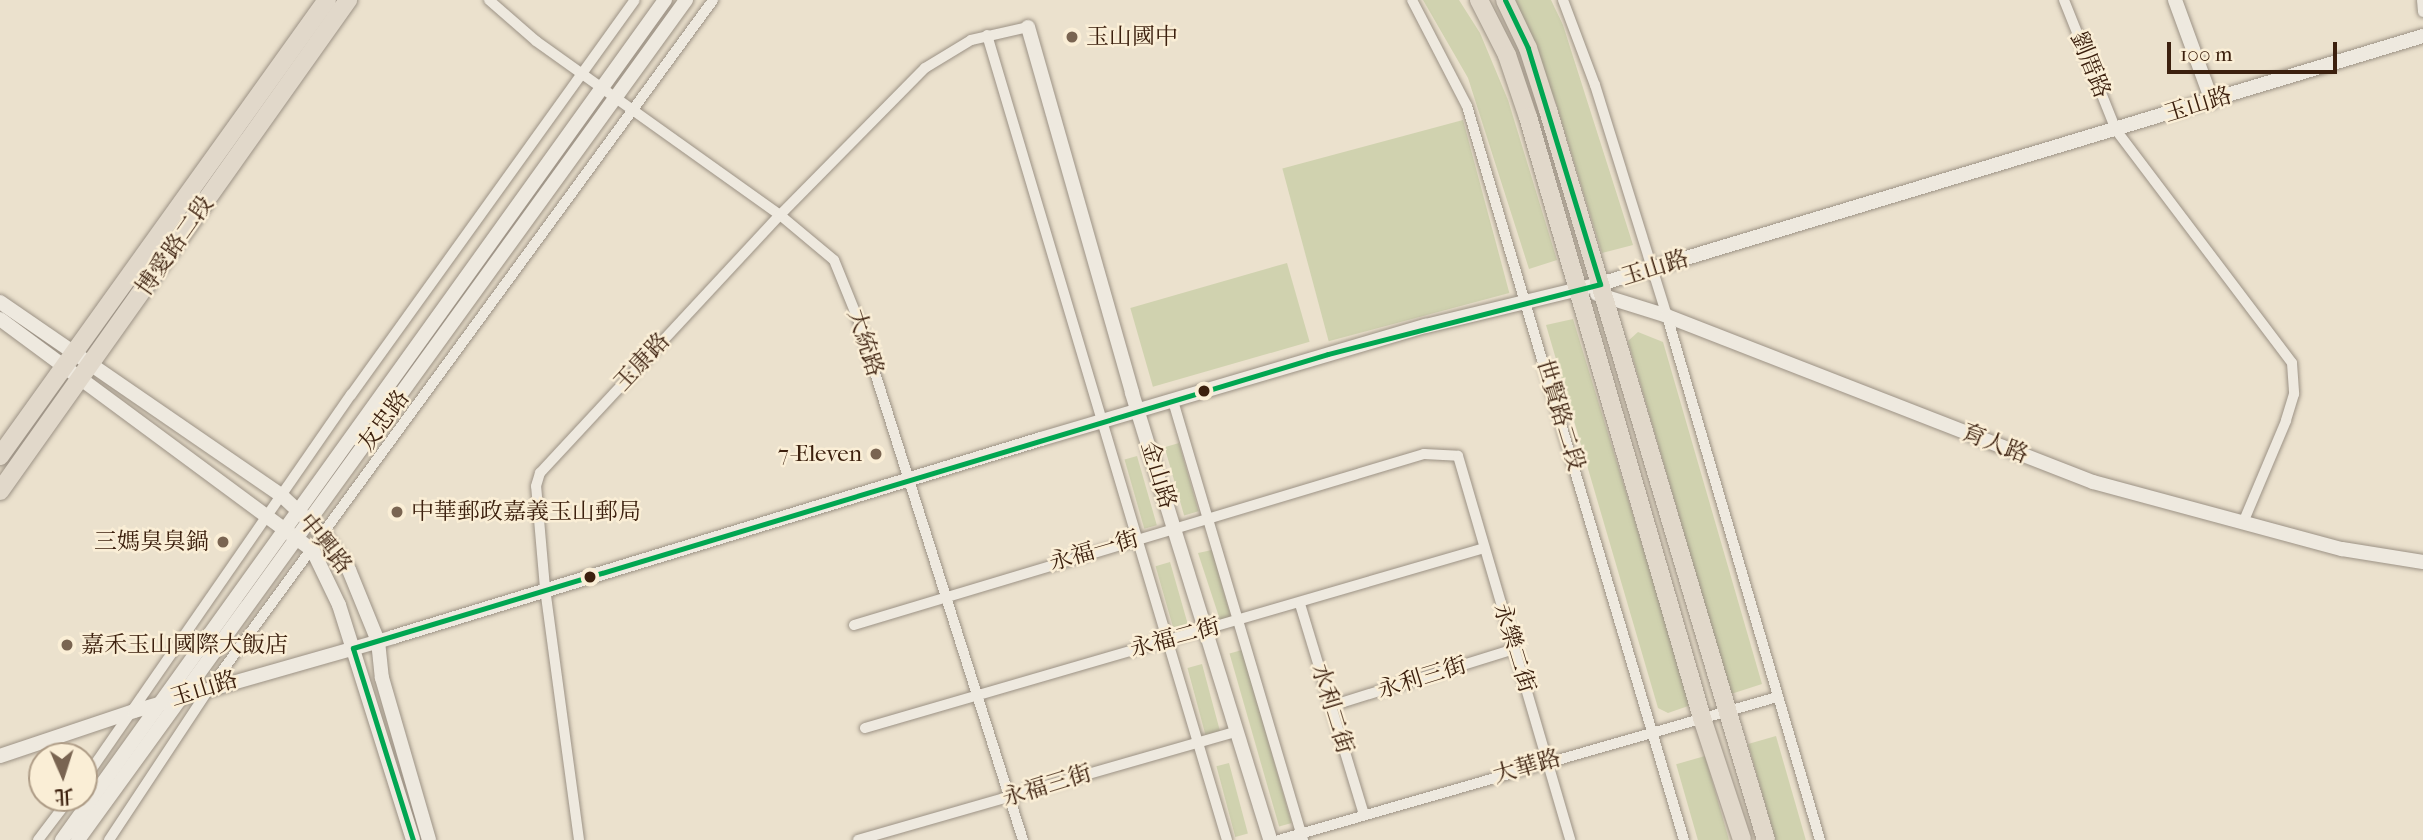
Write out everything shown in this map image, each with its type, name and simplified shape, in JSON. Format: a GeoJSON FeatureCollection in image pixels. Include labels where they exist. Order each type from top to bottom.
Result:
{"type":"FeatureCollection","features":[{"type":"Feature","properties":{"kind":"main road","name":"博愛路二段"},"geometry":{"type":"LineString","coordinates":[[0,456],[327,0]]}},
{"type":"Feature","properties":{"kind":"main road","name":"博愛路二段"},"geometry":{"type":"LineString","coordinates":[[0,491],[348,0]]}},
{"type":"Feature","properties":{"kind":"main road"},"geometry":{"type":"LineString","coordinates":[[1479,0],[1507,55],[1579,287],[1702,718],[1742,840]]}},
{"type":"Feature","properties":{"kind":"main road"},"geometry":{"type":"LineString","coordinates":[[1505,0],[1528,48],[1725,711],[1766,840]]}},
{"type":"Feature","properties":{"kind":"street","name":"大統路"},"geometry":{"type":"LineString","coordinates":[[489,0],[536,41],[584,70],[632,111],[817,243],[839,270],[910,479],[1023,840]]}},
{"type":"Feature","properties":{"kind":"street","name":"友忠路"},"geometry":{"type":"LineString","coordinates":[[98,760],[281,495],[635,0]]}},
{"type":"Feature","properties":{"kind":"street","name":"友忠路"},"geometry":{"type":"LineString","coordinates":[[62,840],[665,0]]}},
{"type":"Feature","properties":{"kind":"street","name":"友忠路"},"geometry":{"type":"LineString","coordinates":[[78,840],[298,540],[686,0]]}},
{"type":"Feature","properties":{"kind":"street","name":"友忠路"},"geometry":{"type":"LineString","coordinates":[[109,840],[209,690],[325,536],[713,0]]}},
{"type":"Feature","properties":{"kind":"street","name":"世賢路二段"},"geometry":{"type":"LineString","coordinates":[[1412,0],[1467,106],[1527,301],[1684,840]]}},
{"type":"Feature","properties":{"kind":"street"},"geometry":{"type":"LineString","coordinates":[[1563,0],[1595,85],[1667,316],[1820,840]]}},
{"type":"Feature","properties":{"kind":"street","name":"劉厝路"},"geometry":{"type":"LineString","coordinates":[[2064,0],[2116,130],[2292,363],[2294,394],[2286,421],[2243,523]]}},
{"type":"Feature","properties":{"kind":"street"},"geometry":{"type":"LineString","coordinates":[[2175,0],[2212,101]]}},
{"type":"Feature","properties":{"kind":"street"},"geometry":{"type":"LineString","coordinates":[[2422,0],[2423,12]]}},
{"type":"Feature","properties":{"kind":"street","name":"玉康路"},"geometry":{"type":"LineString","coordinates":[[579,840],[545,588],[536,486],[540,473],[780,215],[925,68],[944,52],[987,35],[1028,27]]}},
{"type":"Feature","properties":{"kind":"street","name":"金山路"},"geometry":{"type":"LineString","coordinates":[[1028,27],[1138,410],[1270,840]]}},
{"type":"Feature","properties":{"kind":"street","name":"金山路"},"geometry":{"type":"LineString","coordinates":[[987,35],[1105,421],[1227,840]]}},
{"type":"Feature","properties":{"kind":"street","name":"玉山路"},"geometry":{"type":"LineString","coordinates":[[1602,291],[1652,269],[2423,36]]}},
{"type":"Feature","properties":{"kind":"street","name":"玉山路"},"geometry":{"type":"LineString","coordinates":[[0,755],[134,710],[378,641],[545,588],[1138,410],[1579,287]]}},
{"type":"Feature","properties":{"kind":"street","name":"育人路"},"geometry":{"type":"LineString","coordinates":[[1579,287],[1602,291],[2093,482],[2342,549],[2423,562]]}},
{"type":"Feature","properties":{"kind":"street"},"geometry":{"type":"LineString","coordinates":[[0,294],[36,334]]}},
{"type":"Feature","properties":{"kind":"street"},"geometry":{"type":"LineString","coordinates":[[0,302],[36,334]]}},
{"type":"Feature","properties":{"kind":"street"},"geometry":{"type":"LineString","coordinates":[[0,319],[36,334]]}},
{"type":"Feature","properties":{"kind":"street"},"geometry":{"type":"LineString","coordinates":[[0,325],[36,334]]}},
{"type":"Feature","properties":{"kind":"street","name":"中興路"},"geometry":{"type":"LineString","coordinates":[[36,334],[74,352],[281,495],[325,536],[349,570],[378,641],[382,678],[429,840]]}},
{"type":"Feature","properties":{"kind":"street","name":"中興路"},"geometry":{"type":"LineString","coordinates":[[36,334],[63,366],[79,380],[269,515],[313,551],[353,648],[413,840]]}},
{"type":"Feature","properties":{"kind":"street","name":"金山路"},"geometry":{"type":"LineString","coordinates":[[1173,401],[1302,836]]}},
{"type":"Feature","properties":{"kind":"street","name":"永福一街"},"geometry":{"type":"LineString","coordinates":[[854,625],[1139,537],[1424,454],[1458,456]]}},
{"type":"Feature","properties":{"kind":"street","name":"永樂二街"},"geometry":{"type":"LineString","coordinates":[[1458,456],[1570,840]]}},
{"type":"Feature","properties":{"kind":"street","name":"永福二街"},"geometry":{"type":"LineString","coordinates":[[865,728],[1300,604],[1484,548]]}},
{"type":"Feature","properties":{"kind":"street","name":"水利二街"},"geometry":{"type":"LineString","coordinates":[[1300,604],[1364,814]]}},
{"type":"Feature","properties":{"kind":"street","name":"永利三街"},"geometry":{"type":"LineString","coordinates":[[1331,706],[1514,649]]}},
{"type":"Feature","properties":{"kind":"street","name":"大華路"},"geometry":{"type":"LineString","coordinates":[[1279,840],[1302,836],[1364,814],[1777,697]]}},
{"type":"Feature","properties":{"kind":"street","name":"永福三街"},"geometry":{"type":"LineString","coordinates":[[858,840],[1010,798],[1198,740],[1235,732]]}},
{"type":"Feature","properties":{"kind":"street"},"geometry":{"type":"LineString","coordinates":[[38,840],[59,812]]}},
{"type":"Feature","properties":{"kind":"green space"},"geometry":{"type":"Polygon","coordinates":[[[1423,0],[1459,0],[1480,33],[1508,100],[1557,260],[1529,269],[1468,78],[1423,0]]]}},
{"type":"Feature","properties":{"kind":"green space"},"geometry":{"type":"Polygon","coordinates":[[[1513,0],[1551,0],[1563,25],[1633,245],[1602,253],[1556,103],[1513,0]]]}},
{"type":"Feature","properties":{"kind":"green space"},"geometry":{"type":"Polygon","coordinates":[[[1463,120],[1509,293],[1329,341],[1282,168],[1463,120]]]}},
{"type":"Feature","properties":{"kind":"green space"},"geometry":{"type":"Polygon","coordinates":[[[1287,263],[1310,342],[1153,387],[1130,308],[1287,263]]]}},
{"type":"Feature","properties":{"kind":"green space"},"geometry":{"type":"Polygon","coordinates":[[[1573,319],[1691,705],[1668,713],[1658,708],[1546,325],[1573,319]]]}},
{"type":"Feature","properties":{"kind":"green space"},"geometry":{"type":"Polygon","coordinates":[[[1638,332],[1663,342],[1762,684],[1731,694],[1628,341],[1638,332]]]}},
{"type":"Feature","properties":{"kind":"green space"},"geometry":{"type":"Polygon","coordinates":[[[1179,443],[1199,511],[1184,515],[1165,447],[1179,443]]]}},
{"type":"Feature","properties":{"kind":"green space"},"geometry":{"type":"Polygon","coordinates":[[[1137,456],[1157,525],[1144,529],[1125,460],[1137,456]]]}},
{"type":"Feature","properties":{"kind":"green space"},"geometry":{"type":"Polygon","coordinates":[[[1212,550],[1232,621],[1221,623],[1198,553],[1212,550]]]}},
{"type":"Feature","properties":{"kind":"green space"},"geometry":{"type":"Polygon","coordinates":[[[1170,562],[1190,630],[1175,634],[1156,566],[1170,562]]]}},
{"type":"Feature","properties":{"kind":"green space"},"geometry":{"type":"Polygon","coordinates":[[[1242,650],[1292,823],[1279,827],[1230,654],[1242,650]]]}},
{"type":"Feature","properties":{"kind":"green space"},"geometry":{"type":"Polygon","coordinates":[[[1202,664],[1221,734],[1206,737],[1188,668],[1202,664]]]}},
{"type":"Feature","properties":{"kind":"green space"},"geometry":{"type":"Polygon","coordinates":[[[1776,736],[1806,840],[1776,840],[1748,744],[1776,736]]]}},
{"type":"Feature","properties":{"kind":"green space"},"geometry":{"type":"Polygon","coordinates":[[[1705,756],[1729,840],[1698,840],[1676,764],[1705,756]]]}},
{"type":"Feature","properties":{"kind":"green space"},"geometry":{"type":"Polygon","coordinates":[[[1229,763],[1248,834],[1235,837],[1216,766],[1229,763]]]}},
{"type":"Feature","properties":{"kind":"transit line"},"geometry":{"type":"LineString","coordinates":[[413,840],[353,648],[1328,354],[1600,284],[1528,48],[1505,0]]}},
{"type":"Feature","properties":{"kind":"place","name":"玉山國中"},"geometry":{"type":"Point","coordinates":[1072,37]}},
{"type":"Feature","properties":{"kind":"place","name":"7-Eleven"},"geometry":{"type":"Point","coordinates":[876,454]}},
{"type":"Feature","properties":{"kind":"place","name":"中華郵政嘉義玉山郵局"},"geometry":{"type":"Point","coordinates":[397,512]}},
{"type":"Feature","properties":{"kind":"place","name":"三媽臭臭鍋"},"geometry":{"type":"Point","coordinates":[223,542]}},
{"type":"Feature","properties":{"kind":"place","name":"嘉禾玉山國際大飯店"},"geometry":{"type":"Point","coordinates":[67,645]}}]}
